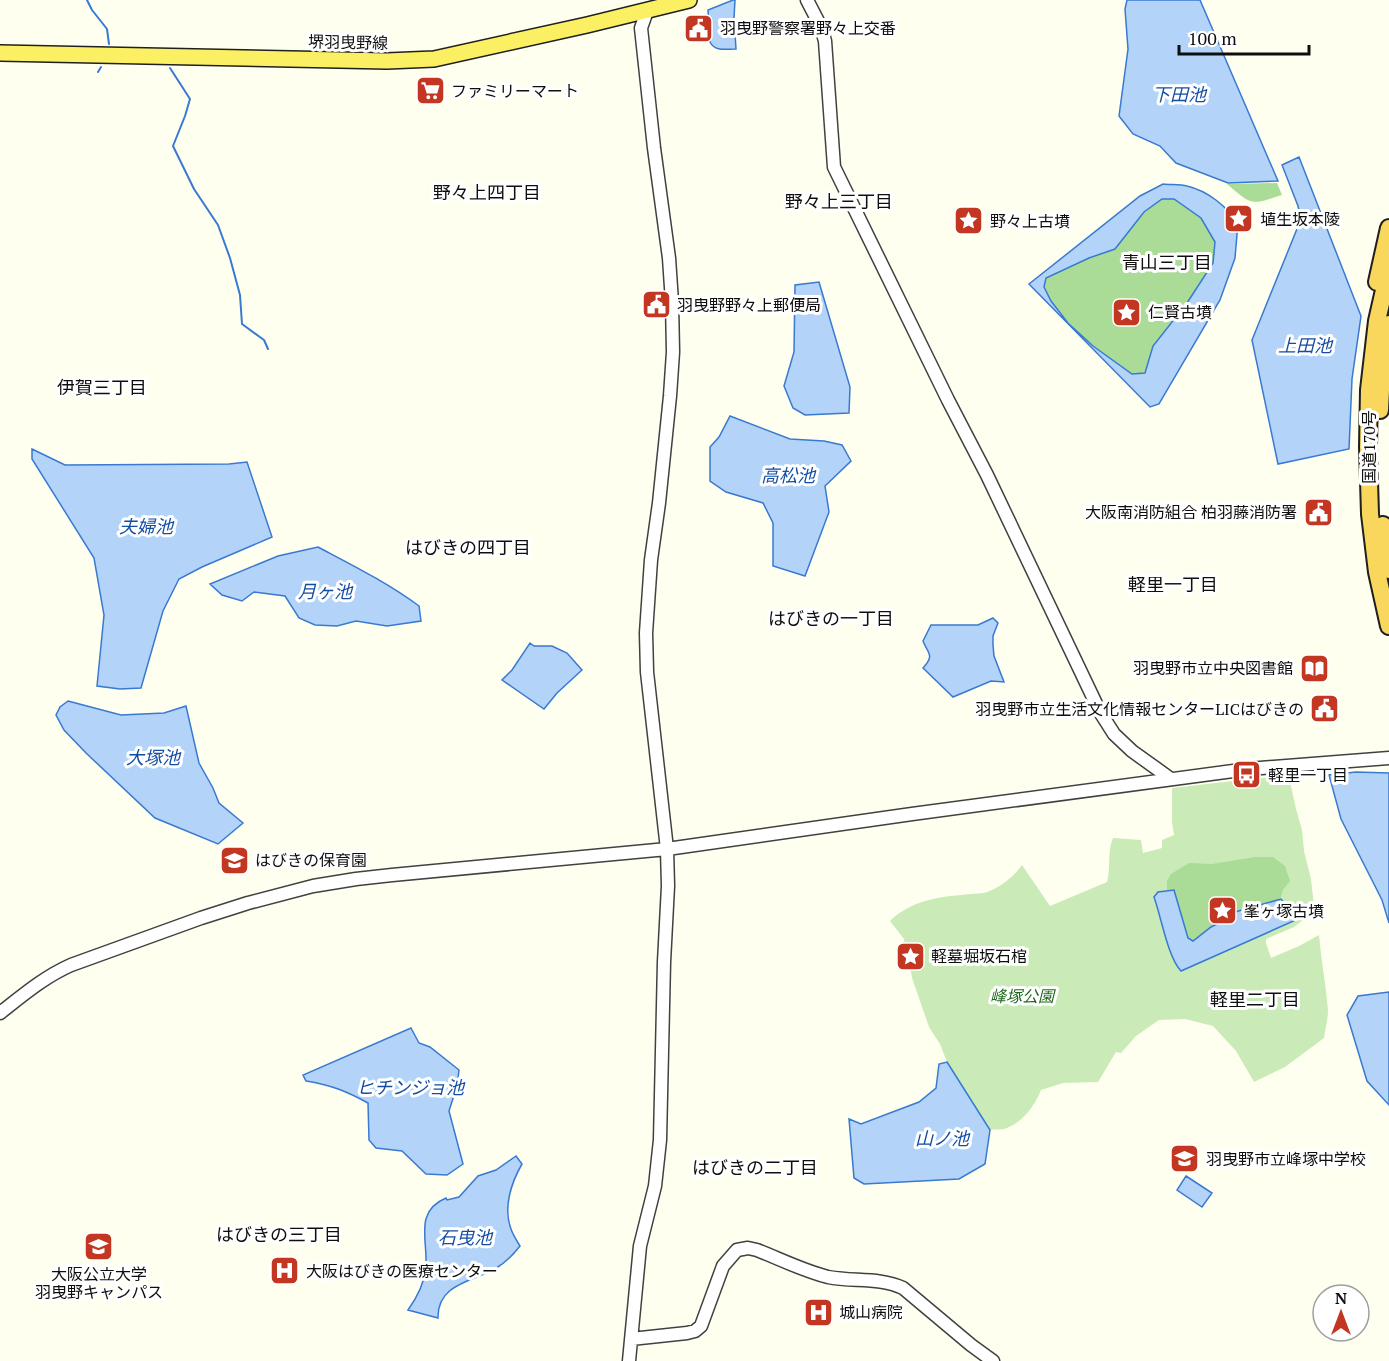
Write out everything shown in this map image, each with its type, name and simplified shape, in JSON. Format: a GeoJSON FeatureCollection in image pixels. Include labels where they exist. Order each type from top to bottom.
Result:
{"type":"FeatureCollection","features":[{"type":"Feature","properties":{"kind":"highway"},"geometry":{"type":"LineString","coordinates":[[1385,330],[1374,302],[1389,228]]}},
{"type":"Feature","properties":{"kind":"highway","name":"国道170号"},"geometry":{"type":"LineString","coordinates":[[1389,268],[1379,447],[1381,513],[1389,570]]}},
{"type":"Feature","properties":{"kind":"highway","name":"国道170号"},"geometry":{"type":"LineString","coordinates":[[1385,330],[1369,390],[1368,447],[1370,514],[1377,572],[1389,626]]}},
{"type":"Feature","properties":{"kind":"main road","name":"堺羽曳野線"},"geometry":{"type":"LineString","coordinates":[[0,53],[415,60],[434,58],[689,0]]}},
{"type":"Feature","properties":{"kind":"street"},"geometry":{"type":"LineString","coordinates":[[807,0],[821,27],[825,41],[834,167],[985,471],[1100,712],[1114,734],[1132,751],[1171,779]]}},
{"type":"Feature","properties":{"kind":"street"},"geometry":{"type":"LineString","coordinates":[[629,1361],[640,1246],[655,1186],[660,1140],[668,886],[667,849],[647,672],[646,633],[651,560],[670,394],[673,352],[672,312],[669,258],[641,28],[646,11]]}},
{"type":"Feature","properties":{"kind":"street"},"geometry":{"type":"LineString","coordinates":[[0,1013],[35,985],[71,965],[210,915],[313,886],[368,877],[667,849],[1248,769],[1389,758]]}},
{"type":"Feature","properties":{"kind":"street"},"geometry":{"type":"LineString","coordinates":[[630,1339],[687,1333],[700,1326],[723,1266],[736,1250],[748,1248],[829,1277],[881,1281],[903,1288],[993,1361]]}},
{"type":"Feature","properties":{"kind":"green space"},"geometry":{"type":"Polygon","coordinates":[[[1277,183],[1282,195],[1257,202],[1247,200],[1227,184],[1277,183]]]}},
{"type":"Feature","properties":{"kind":"green space"},"geometry":{"type":"Polygon","coordinates":[[[1162,199],[1174,199],[1201,218],[1215,242],[1213,263],[1187,303],[1153,346],[1145,373],[1132,374],[1093,346],[1069,323],[1051,301],[1044,287],[1046,278],[1115,249],[1144,212],[1162,199]]]}},
{"type":"Feature","properties":{"kind":"green space","name":"峰塚公園"},"geometry":{"type":"Polygon","coordinates":[[[1289,777],[1302,830],[1315,915],[1266,939],[1266,943],[1271,958],[1319,935],[1328,1010],[1324,1038],[1285,1067],[1254,1082],[1236,1051],[1213,1026],[1185,1019],[1159,1020],[1136,1036],[1121,1053],[1116,1052],[1098,1082],[1063,1083],[1041,1090],[1031,1108],[1017,1123],[1004,1129],[990,1130],[947,1062],[940,1044],[929,1027],[912,978],[904,939],[890,921],[911,906],[922,902],[984,893],[995,889],[1015,874],[1022,865],[1050,906],[1107,882],[1113,838],[1141,840],[1143,853],[1162,848],[1162,840],[1174,835],[1172,788],[1259,778],[1289,777]]]}},
{"type":"Feature","properties":{"kind":"green space"},"geometry":{"type":"Polygon","coordinates":[[[1255,857],[1273,857],[1285,866],[1290,881],[1283,890],[1278,905],[1182,949],[1167,889],[1167,881],[1171,874],[1189,863],[1212,864],[1255,857]]]}},
{"type":"Feature","properties":{"kind":"water"},"geometry":{"type":"Polygon","coordinates":[[[735,0],[736,49],[718,49],[710,42],[708,10],[735,0]]]}},
{"type":"Feature","properties":{"kind":"water","name":"下田池"},"geometry":{"type":"Polygon","coordinates":[[[1127,0],[1200,0],[1278,181],[1228,183],[1176,163],[1160,146],[1133,134],[1119,116],[1128,49],[1125,9],[1127,0]]]}},
{"type":"Feature","properties":{"kind":"water","name":"上田池"},"geometry":{"type":"Polygon","coordinates":[[[1299,157],[1361,316],[1352,379],[1349,449],[1278,464],[1252,340],[1301,219],[1282,165],[1299,157]]]}},
{"type":"Feature","properties":{"kind":"water"},"geometry":{"type":"Polygon","coordinates":[[[1163,184],[1195,188],[1216,200],[1238,223],[1235,258],[1220,300],[1159,404],[1150,407],[1029,284],[1140,196],[1163,184]],[[1162,199],[1144,212],[1115,249],[1046,278],[1044,287],[1051,301],[1068,323],[1093,346],[1132,374],[1145,373],[1153,346],[1187,303],[1213,263],[1215,242],[1201,218],[1174,199],[1162,199]]]}},
{"type":"Feature","properties":{"kind":"water"},"geometry":{"type":"Polygon","coordinates":[[[819,282],[850,387],[849,413],[805,415],[793,408],[784,386],[794,352],[795,285],[819,282]]]}},
{"type":"Feature","properties":{"kind":"water","name":"高松池"},"geometry":{"type":"Polygon","coordinates":[[[730,416],[790,439],[824,441],[842,445],[851,461],[825,486],[829,512],[805,576],[773,566],[773,523],[763,503],[726,492],[710,481],[710,447],[719,437],[730,416]]]}},
{"type":"Feature","properties":{"kind":"water","name":"夫婦池"},"geometry":{"type":"Polygon","coordinates":[[[32,449],[65,465],[247,462],[272,537],[179,579],[163,611],[141,688],[120,689],[97,686],[104,615],[94,558],[32,459],[32,449]]]}},
{"type":"Feature","properties":{"kind":"water","name":"月ヶ池"},"geometry":{"type":"Polygon","coordinates":[[[318,547],[382,582],[419,606],[421,621],[387,626],[356,621],[337,626],[315,625],[299,618],[285,596],[254,592],[242,601],[222,595],[210,584],[278,556],[318,547]]]}},
{"type":"Feature","properties":{"kind":"water"},"geometry":{"type":"Polygon","coordinates":[[[993,618],[998,623],[993,636],[994,656],[1004,682],[991,681],[953,697],[923,668],[930,657],[923,641],[931,625],[978,625],[993,618]]]}},
{"type":"Feature","properties":{"kind":"water"},"geometry":{"type":"Polygon","coordinates":[[[530,643],[534,646],[552,646],[567,653],[582,670],[557,693],[544,709],[502,680],[512,670],[530,643]]]}},
{"type":"Feature","properties":{"kind":"water","name":"大塚池"},"geometry":{"type":"Polygon","coordinates":[[[68,701],[121,715],[164,713],[186,706],[199,763],[219,803],[243,823],[218,844],[155,818],[64,730],[56,715],[60,707],[68,701]]]}},
{"type":"Feature","properties":{"kind":"water"},"geometry":{"type":"Polygon","coordinates":[[[1356,772],[1389,773],[1389,923],[1382,900],[1341,819],[1329,775],[1356,772]]]}},
{"type":"Feature","properties":{"kind":"water"},"geometry":{"type":"Polygon","coordinates":[[[1174,890],[1188,938],[1193,941],[1235,912],[1281,899],[1298,919],[1181,971],[1172,957],[1154,897],[1158,892],[1174,890]]]}},
{"type":"Feature","properties":{"kind":"water"},"geometry":{"type":"Polygon","coordinates":[[[1389,992],[1389,1105],[1367,1081],[1347,1015],[1358,996],[1389,992]]]}},
{"type":"Feature","properties":{"kind":"water","name":"ヒチンジョ池"},"geometry":{"type":"Polygon","coordinates":[[[411,1028],[419,1043],[430,1047],[459,1070],[457,1086],[449,1111],[463,1164],[447,1175],[426,1174],[402,1151],[376,1148],[369,1140],[368,1103],[338,1089],[306,1081],[303,1075],[411,1028]]]}},
{"type":"Feature","properties":{"kind":"water","name":"山ノ池"},"geometry":{"type":"Polygon","coordinates":[[[947,1062],[990,1130],[985,1164],[959,1179],[864,1184],[854,1178],[849,1119],[861,1124],[919,1102],[936,1088],[939,1064],[947,1062]]]}},
{"type":"Feature","properties":{"kind":"water","name":"石曳池"},"geometry":{"type":"Polygon","coordinates":[[[516,1156],[522,1164],[512,1187],[508,1213],[511,1229],[520,1246],[509,1259],[495,1269],[458,1285],[450,1291],[443,1298],[439,1307],[438,1318],[408,1310],[425,1276],[425,1226],[430,1210],[446,1198],[447,1200],[459,1197],[478,1176],[496,1170],[516,1156]]]}},
{"type":"Feature","properties":{"kind":"water"},"geometry":{"type":"Polygon","coordinates":[[[1186,1176],[1212,1193],[1202,1207],[1177,1190],[1186,1176]]]}},
{"type":"Feature","properties":{"kind":"waterway"},"geometry":{"type":"LineString","coordinates":[[87,0],[107,29],[109,44]]}},
{"type":"Feature","properties":{"kind":"waterway"},"geometry":{"type":"LineString","coordinates":[[98,72],[101,67]]}},
{"type":"Feature","properties":{"kind":"waterway"},"geometry":{"type":"LineString","coordinates":[[170,68],[190,99],[173,146],[194,189],[218,225],[240,295],[242,324],[264,340],[268,349]]}},
{"type":"Feature","properties":{"kind":"place","name":"羽曳野警察署野々上交番"},"geometry":{"type":"Point","coordinates":[699,28]}},
{"type":"Feature","properties":{"kind":"place","name":"ファミリーマート"},"geometry":{"type":"Point","coordinates":[430,91]}},
{"type":"Feature","properties":{"kind":"place","name":"埴生坂本陵"},"geometry":{"type":"Point","coordinates":[1239,219]}},
{"type":"Feature","properties":{"kind":"place","name":"野々上古墳"},"geometry":{"type":"Point","coordinates":[969,221]}},
{"type":"Feature","properties":{"kind":"place","name":"羽曳野野々上郵便局"},"geometry":{"type":"Point","coordinates":[656,305]}},
{"type":"Feature","properties":{"kind":"place","name":"仁賢古墳"},"geometry":{"type":"Point","coordinates":[1127,312]}},
{"type":"Feature","properties":{"kind":"place","name":"大阪南消防組合 柏羽藤消防署"},"geometry":{"type":"Point","coordinates":[1318,512]}},
{"type":"Feature","properties":{"kind":"place","name":"羽曳野市立中央図書館"},"geometry":{"type":"Point","coordinates":[1314,668]}},
{"type":"Feature","properties":{"kind":"place","name":"羽曳野市立生活文化情報センターLICはびきの"},"geometry":{"type":"Point","coordinates":[1325,709]}},
{"type":"Feature","properties":{"kind":"place","name":"軽里一丁目"},"geometry":{"type":"Point","coordinates":[1247,775]}},
{"type":"Feature","properties":{"kind":"place","name":"はびきの保育園"},"geometry":{"type":"Point","coordinates":[234,860]}},
{"type":"Feature","properties":{"kind":"place","name":"峯ヶ塚古墳"},"geometry":{"type":"Point","coordinates":[1223,911]}},
{"type":"Feature","properties":{"kind":"place","name":"軽墓堀坂石棺"},"geometry":{"type":"Point","coordinates":[910,956]}},
{"type":"Feature","properties":{"kind":"place","name":"羽曳野市立峰塚中学校"},"geometry":{"type":"Point","coordinates":[1185,1159]}},
{"type":"Feature","properties":{"kind":"place","name":"大阪公立大学 羽曳野キャンパス"},"geometry":{"type":"Point","coordinates":[99,1246]}},
{"type":"Feature","properties":{"kind":"place","name":"大阪はびきの医療センター"},"geometry":{"type":"Point","coordinates":[285,1271]}},
{"type":"Feature","properties":{"kind":"place","name":"城山病院"},"geometry":{"type":"Point","coordinates":[818,1312]}},
{"type":"Feature","properties":{"kind":"district","name":"野々上四丁目"},"geometry":{"type":"Point","coordinates":[487,192]}},
{"type":"Feature","properties":{"kind":"district","name":"野々上三丁目"},"geometry":{"type":"Point","coordinates":[839,201]}},
{"type":"Feature","properties":{"kind":"district","name":"青山三丁目"},"geometry":{"type":"Point","coordinates":[1167,262]}},
{"type":"Feature","properties":{"kind":"district","name":"伊賀三丁目"},"geometry":{"type":"Point","coordinates":[102,387]}},
{"type":"Feature","properties":{"kind":"district","name":"はびきの四丁目"},"geometry":{"type":"Point","coordinates":[468,547]}},
{"type":"Feature","properties":{"kind":"district","name":"軽里一丁目"},"geometry":{"type":"Point","coordinates":[1173,584]}},
{"type":"Feature","properties":{"kind":"district","name":"はびきの一丁目"},"geometry":{"type":"Point","coordinates":[831,618]}},
{"type":"Feature","properties":{"kind":"district","name":"軽里二丁目"},"geometry":{"type":"Point","coordinates":[1255,999]}},
{"type":"Feature","properties":{"kind":"district","name":"はびきの二丁目"},"geometry":{"type":"Point","coordinates":[755,1167]}},
{"type":"Feature","properties":{"kind":"district","name":"はびきの三丁目"},"geometry":{"type":"Point","coordinates":[279,1234]}}]}
